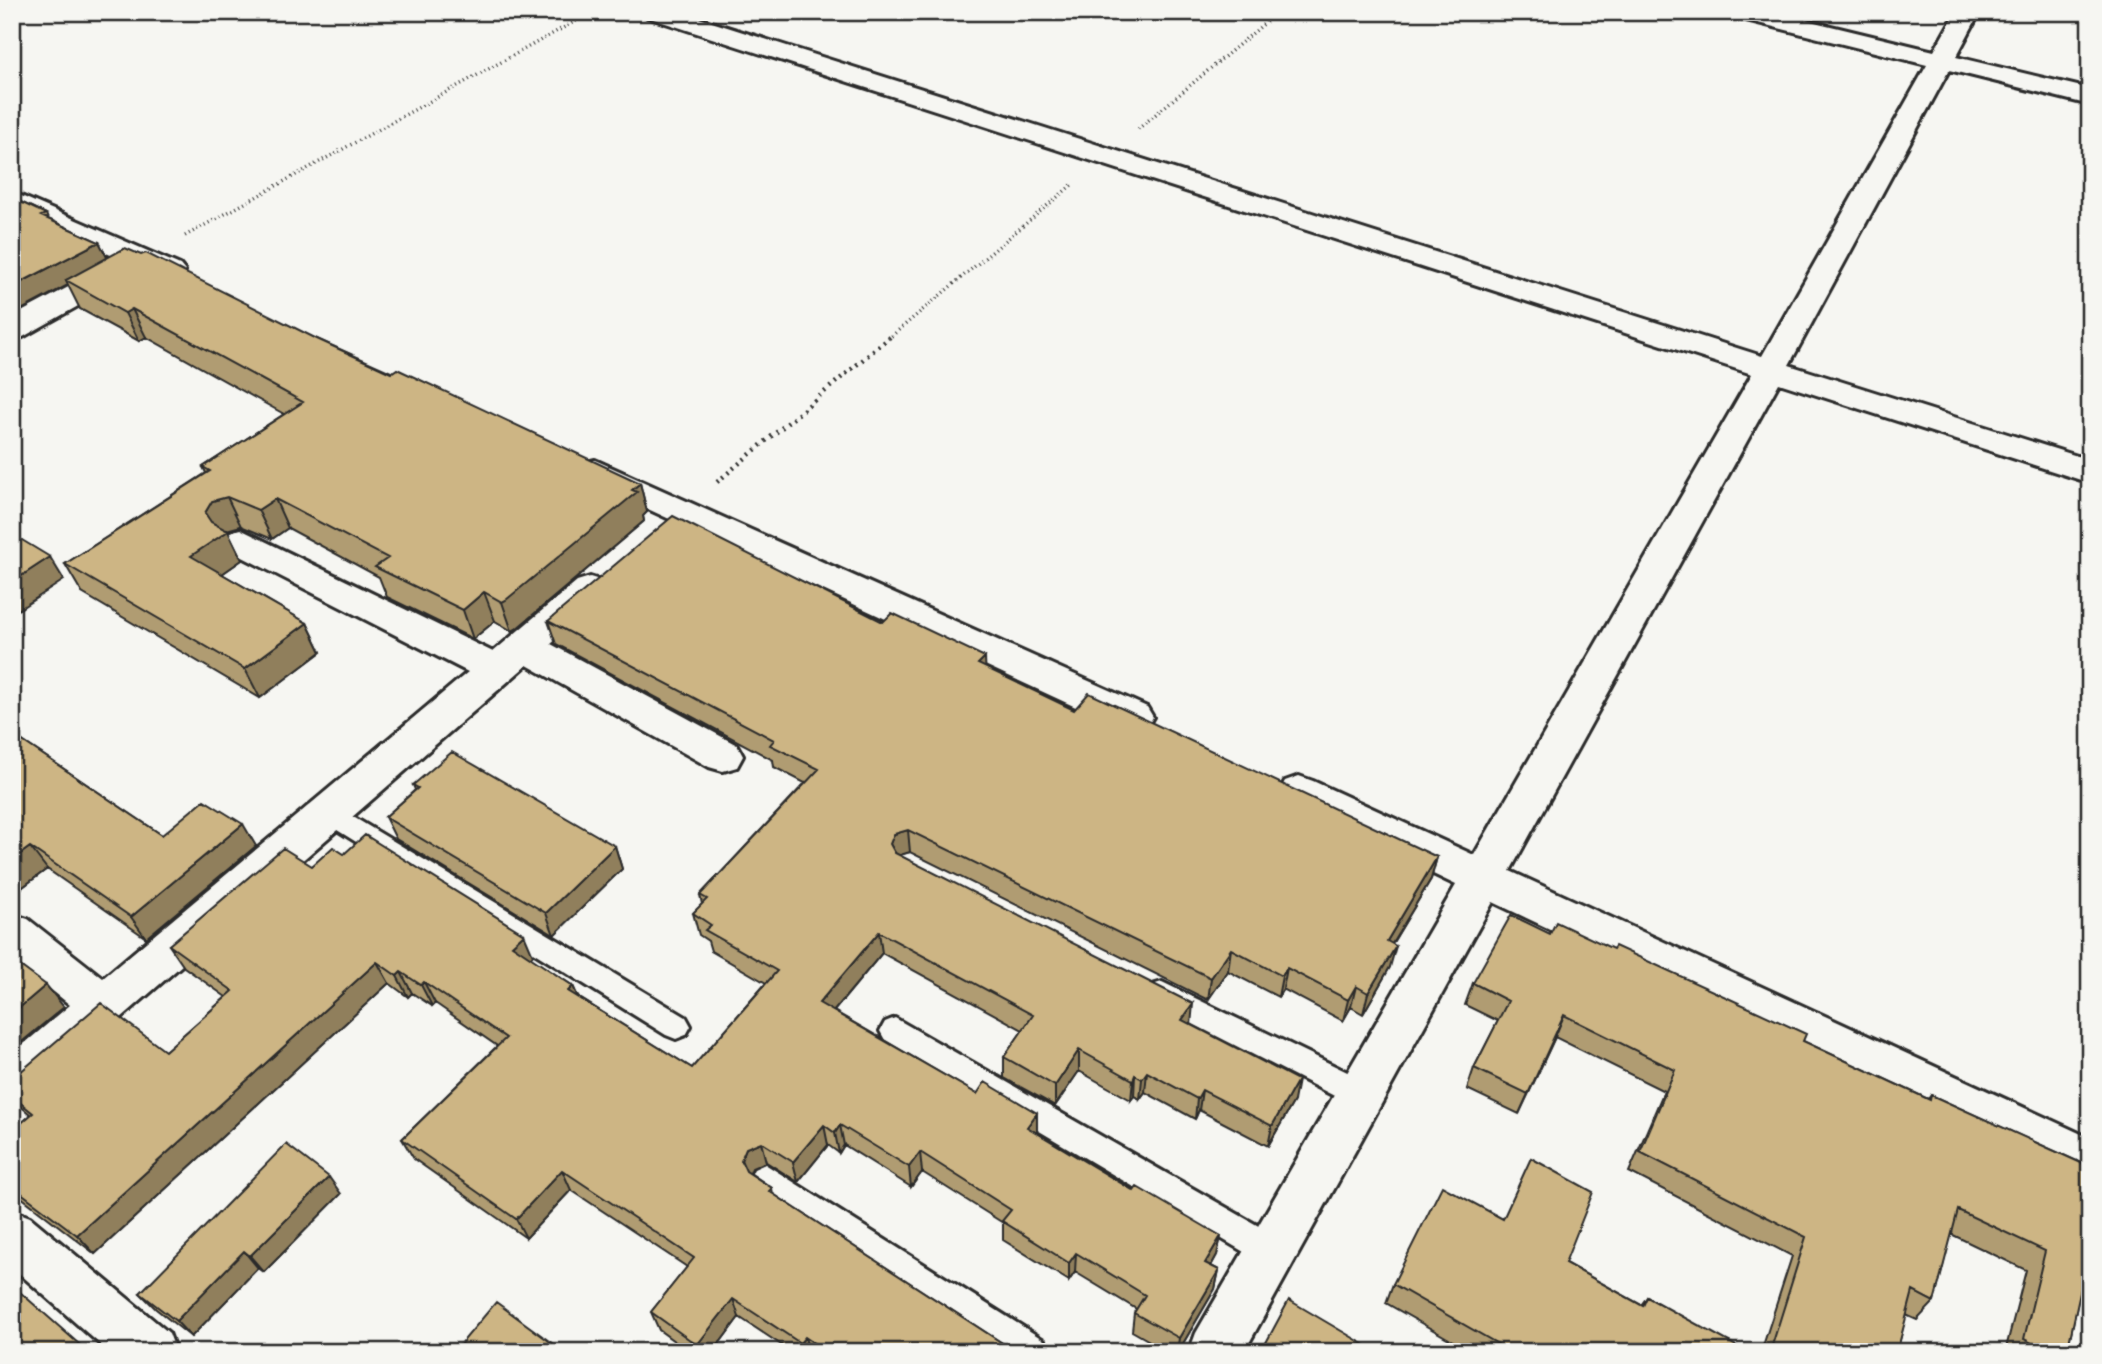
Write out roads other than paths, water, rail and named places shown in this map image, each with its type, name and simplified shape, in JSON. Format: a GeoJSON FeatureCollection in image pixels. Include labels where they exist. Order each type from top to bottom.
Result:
{"type":"FeatureCollection","features":[{"type":"Feature","properties":{"kind":"street"},"geometry":{"type":"LineString","coordinates":[[655,12],[2090,472]]}},
{"type":"Feature","properties":{"kind":"street"},"geometry":{"type":"LineString","coordinates":[[1742,12],[2090,97]]}},
{"type":"Feature","properties":{"kind":"street"},"geometry":{"type":"LineString","coordinates":[[1215,1352],[1770,371],[1968,12]]}},
{"type":"Feature","properties":{"kind":"street"},"geometry":{"type":"LineString","coordinates":[[12,200],[194,282]]}},
{"type":"Feature","properties":{"kind":"street"},"geometry":{"type":"LineString","coordinates":[[12,330],[144,258]]}},
{"type":"Feature","properties":{"kind":"street"},"geometry":{"type":"LineString","coordinates":[[569,459],[1166,732]]}},
{"type":"Feature","properties":{"kind":"street"},"geometry":{"type":"LineString","coordinates":[[650,539],[682,512]]}},
{"type":"Feature","properties":{"kind":"street"},"geometry":{"type":"LineString","coordinates":[[240,541],[510,658],[723,756]]}},
{"type":"Feature","properties":{"kind":"street"},"geometry":{"type":"LineString","coordinates":[[12,1083],[619,566]]}},
{"type":"Feature","properties":{"kind":"street"},"geometry":{"type":"LineString","coordinates":[[1267,778],[1483,876],[2090,1162]]}},
{"type":"Feature","properties":{"kind":"street"},"geometry":{"type":"LineString","coordinates":[[12,932],[103,1005]]}},
{"type":"Feature","properties":{"kind":"street"},"geometry":{"type":"LineString","coordinates":[[12,1234],[150,1352]]}},
{"type":"Feature","properties":{"kind":"lane"},"geometry":{"type":"LineString","coordinates":[[330,813],[676,1026]]}},
{"type":"Feature","properties":{"kind":"lane"},"geometry":{"type":"LineString","coordinates":[[1141,983],[1361,1094]]}},
{"type":"Feature","properties":{"kind":"lane"},"geometry":{"type":"LineString","coordinates":[[895,1031],[1272,1251]]}},
{"type":"Feature","properties":{"kind":"lane"},"geometry":{"type":"LineString","coordinates":[[765,1179],[1032,1352]]}}]}
